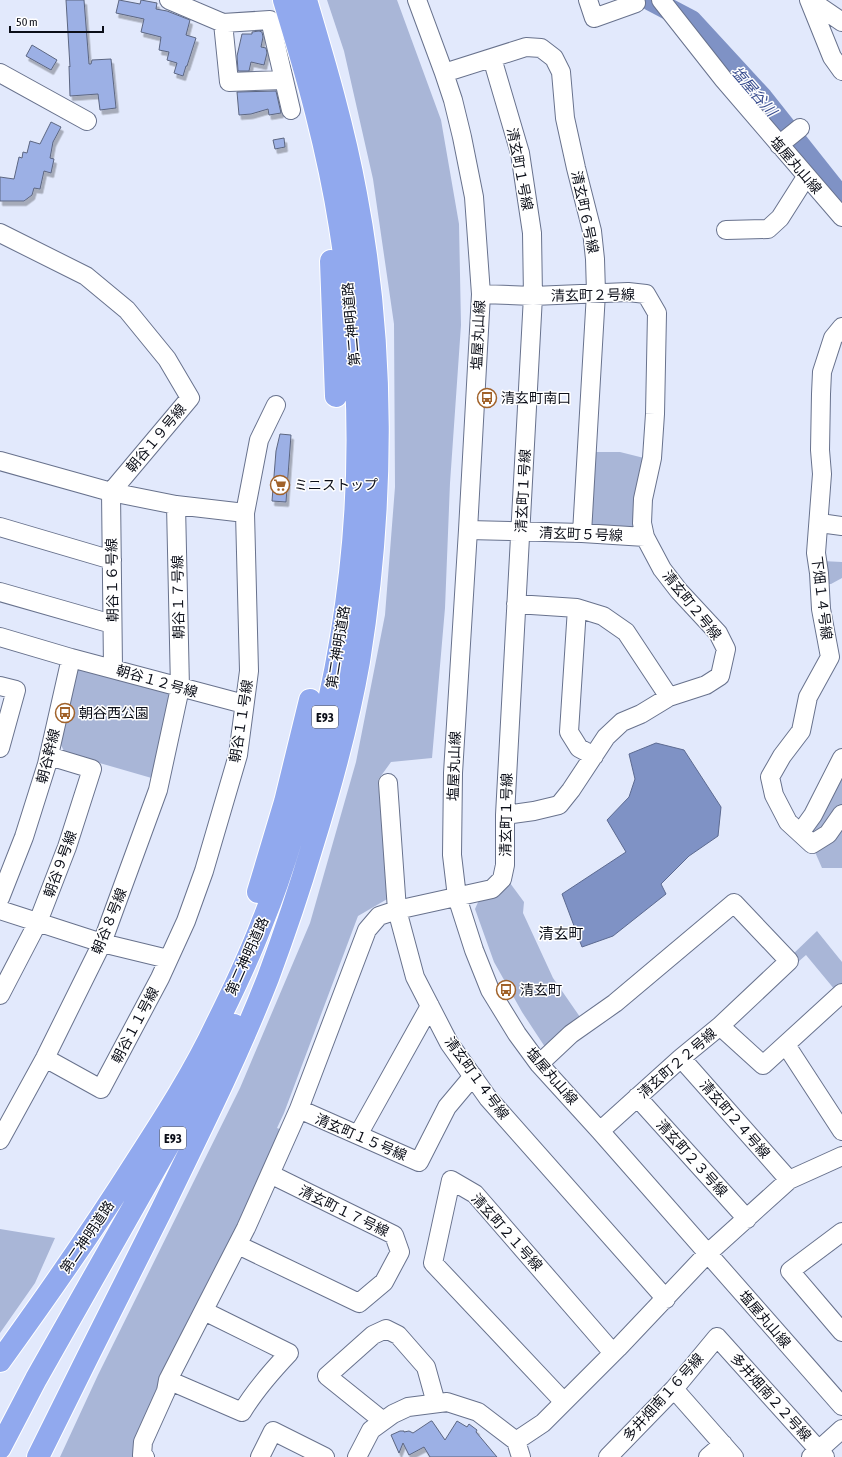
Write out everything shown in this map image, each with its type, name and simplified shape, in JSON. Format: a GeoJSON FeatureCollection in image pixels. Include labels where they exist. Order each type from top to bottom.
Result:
{"type":"FeatureCollection","features":[{"type":"Feature","properties":{"kind":"highway","name":"第二神明道路"},"geometry":{"type":"LineString","coordinates":[[0,1362],[97,1224],[166,1115],[216,1026],[259,930],[284,863],[314,764],[328,705],[338,655],[346,595],[354,511],[357,436],[353,330],[342,239],[331,177],[302,57],[284,0]]}},
{"type":"Feature","properties":{"kind":"highway","name":"第二神明道路"},"geometry":{"type":"LineString","coordinates":[[38,1457],[200,1132],[247,1030],[286,930],[322,818],[347,717],[358,663],[366,609],[376,500],[378,442],[374,339],[370,293],[356,195],[335,100],[306,0]]}},
{"type":"Feature","properties":{"kind":"highway"},"geometry":{"type":"LineString","coordinates":[[302,57],[319,160],[330,243],[333,279],[336,396]]}},
{"type":"Feature","properties":{"kind":"highway"},"geometry":{"type":"LineString","coordinates":[[187,1078],[239,948],[264,875],[287,794],[310,700]]}},
{"type":"Feature","properties":{"kind":"highway","name":"第二神明道路"},"geometry":{"type":"LineString","coordinates":[[0,1448],[36,1379],[176,1133],[229,1034],[278,929],[322,818]]}},
{"type":"Feature","properties":{"kind":"street"},"geometry":{"type":"LineString","coordinates":[[169,0],[223,23],[270,20],[291,110]]}},
{"type":"Feature","properties":{"kind":"street","name":"塩屋丸山線"},"geometry":{"type":"LineString","coordinates":[[417,0],[453,100],[462,137],[474,197],[481,294],[453,773],[452,855],[457,897],[474,950],[490,990],[506,1019],[539,1064],[600,1131],[842,1406]]}},
{"type":"Feature","properties":{"kind":"street"},"geometry":{"type":"LineString","coordinates":[[588,0],[594,18],[634,2],[674,18]]}},
{"type":"Feature","properties":{"kind":"street","name":"塩屋丸山線"},"geometry":{"type":"LineString","coordinates":[[660,0],[724,80],[842,217]]}},
{"type":"Feature","properties":{"kind":"street"},"geometry":{"type":"LineString","coordinates":[[810,0],[842,22]]}},
{"type":"Feature","properties":{"kind":"street"},"geometry":{"type":"LineString","coordinates":[[810,0],[832,57],[842,72]]}},
{"type":"Feature","properties":{"kind":"street"},"geometry":{"type":"LineString","coordinates":[[223,23],[229,82],[284,80]]}},
{"type":"Feature","properties":{"kind":"street","name":"清玄町６号線"},"geometry":{"type":"LineString","coordinates":[[444,73],[526,47],[541,48],[554,58],[561,72],[565,118],[592,231],[595,259],[596,293],[582,533]]}},
{"type":"Feature","properties":{"kind":"street","name":"清玄町１号線"},"geometry":{"type":"LineString","coordinates":[[145,1457],[142,1455],[143,1442],[166,1391],[168,1380],[238,1245],[270,1174],[298,1110],[367,930],[379,916],[397,910],[492,889],[502,879],[505,865],[505,815],[533,296],[532,234],[520,153],[492,58]]}},
{"type":"Feature","properties":{"kind":"street"},"geometry":{"type":"LineString","coordinates":[[0,73],[87,121]]}},
{"type":"Feature","properties":{"kind":"street"},"geometry":{"type":"LineString","coordinates":[[779,145],[800,128]]}},
{"type":"Feature","properties":{"kind":"street"},"geometry":{"type":"LineString","coordinates":[[726,230],[768,229],[780,218],[806,177]]}},
{"type":"Feature","properties":{"kind":"street","name":"朝谷１９号線"},"geometry":{"type":"LineString","coordinates":[[0,233],[86,276],[126,310],[167,359],[190,398],[111,492]]}},
{"type":"Feature","properties":{"kind":"street","name":"清玄町２号線"},"geometry":{"type":"LineString","coordinates":[[481,294],[533,296],[628,292],[646,294],[657,313],[655,414],[652,458],[642,499],[642,524],[645,538],[662,569],[679,591],[718,633],[726,649],[720,676],[706,685],[669,697],[641,714],[622,722],[606,737],[571,790],[559,805],[534,811],[505,815]]}},
{"type":"Feature","properties":{"kind":"street","name":"下畑１４号線"},"geometry":{"type":"LineString","coordinates":[[806,839],[788,822],[774,795],[770,777],[782,756],[801,731],[808,697],[830,657],[821,609],[819,573],[816,554],[822,474],[820,450],[820,394],[822,372],[833,338],[842,327]]}},
{"type":"Feature","properties":{"kind":"street","name":"朝谷１１号線"},"geometry":{"type":"LineString","coordinates":[[45,1058],[101,1089],[168,960],[186,921],[204,871],[238,755],[249,671],[245,513],[259,440],[276,405]]}},
{"type":"Feature","properties":{"kind":"street"},"geometry":{"type":"LineString","coordinates":[[0,461],[111,492],[176,505],[245,513]]}},
{"type":"Feature","properties":{"kind":"street","name":"朝谷１６号線"},"geometry":{"type":"LineString","coordinates":[[111,492],[113,668]]}},
{"type":"Feature","properties":{"kind":"street","name":"朝谷１７号線"},"geometry":{"type":"LineString","coordinates":[[176,505],[180,688]]}},
{"type":"Feature","properties":{"kind":"street"},"geometry":{"type":"LineString","coordinates":[[0,527],[112,560]]}},
{"type":"Feature","properties":{"kind":"street","name":"清玄町５号線"},"geometry":{"type":"LineString","coordinates":[[468,530],[582,533],[645,538]]}},
{"type":"Feature","properties":{"kind":"street"},"geometry":{"type":"LineString","coordinates":[[0,592],[112,624]]}},
{"type":"Feature","properties":{"kind":"street"},"geometry":{"type":"LineString","coordinates":[[516,604],[577,608],[604,616],[626,632],[669,697]]}},
{"type":"Feature","properties":{"kind":"street"},"geometry":{"type":"LineString","coordinates":[[577,608],[569,732],[579,748],[594,756]]}},
{"type":"Feature","properties":{"kind":"street"},"geometry":{"type":"LineString","coordinates":[[0,637],[71,658]]}},
{"type":"Feature","properties":{"kind":"street","name":"朝谷１２号線"},"geometry":{"type":"LineString","coordinates":[[71,658],[244,704]]}},
{"type":"Feature","properties":{"kind":"street","name":"朝谷幹線"},"geometry":{"type":"LineString","coordinates":[[0,898],[24,837],[49,756],[71,658]]}},
{"type":"Feature","properties":{"kind":"street"},"geometry":{"type":"LineString","coordinates":[[0,686],[16,690],[0,748]]}},
{"type":"Feature","properties":{"kind":"street","name":"朝谷８号線"},"geometry":{"type":"LineString","coordinates":[[0,1140],[45,1058],[102,943],[158,790],[180,688]]}},
{"type":"Feature","properties":{"kind":"street","name":"朝谷９号線"},"geometry":{"type":"LineString","coordinates":[[0,995],[38,922],[67,847],[92,769],[49,756]]}},
{"type":"Feature","properties":{"kind":"street"},"geometry":{"type":"LineString","coordinates":[[842,758],[813,815],[806,839],[828,834],[842,814]]}},
{"type":"Feature","properties":{"kind":"street","name":"清玄町１４号線"},"geometry":{"type":"LineString","coordinates":[[388,783],[397,910],[415,977],[449,1043],[488,1098],[666,1299]]}},
{"type":"Feature","properties":{"kind":"street"},"geometry":{"type":"LineString","coordinates":[[539,1064],[571,1034],[615,1004],[734,903],[789,961],[720,1026]]}},
{"type":"Feature","properties":{"kind":"street"},"geometry":{"type":"LineString","coordinates":[[0,910],[102,943],[168,960]]}},
{"type":"Feature","properties":{"kind":"street","name":"清玄町２２号線"},"geometry":{"type":"LineString","coordinates":[[600,1131],[681,1058],[720,1026],[763,1065],[842,993]]}},
{"type":"Feature","properties":{"kind":"street"},"geometry":{"type":"LineString","coordinates":[[358,1135],[430,1006]]}},
{"type":"Feature","properties":{"kind":"street"},"geometry":{"type":"LineString","coordinates":[[786,1045],[842,1130]]}},
{"type":"Feature","properties":{"kind":"street","name":"清玄町２４号線"},"geometry":{"type":"LineString","coordinates":[[681,1058],[789,1180]]}},
{"type":"Feature","properties":{"kind":"street","name":"清玄町１５号線"},"geometry":{"type":"LineString","coordinates":[[298,1110],[420,1162],[447,1108],[473,1076]]}},
{"type":"Feature","properties":{"kind":"street","name":"清玄町２３号線"},"geometry":{"type":"LineString","coordinates":[[637,1097],[747,1219]]}},
{"type":"Feature","properties":{"kind":"street"},"geometry":{"type":"LineString","coordinates":[[357,1457],[371,1430],[393,1414],[408,1407],[447,1402],[478,1412],[519,1449],[708,1254],[789,1180],[842,1156]]}},
{"type":"Feature","properties":{"kind":"street","name":"清玄町１７号線"},"geometry":{"type":"LineString","coordinates":[[238,1245],[359,1303],[384,1282],[400,1252],[394,1235],[270,1174]]}},
{"type":"Feature","properties":{"kind":"street","name":"清玄町２１号線"},"geometry":{"type":"LineString","coordinates":[[564,1402],[433,1262],[451,1180],[475,1194],[613,1352]]}},
{"type":"Feature","properties":{"kind":"street"},"geometry":{"type":"LineString","coordinates":[[842,1232],[790,1271],[842,1332]]}},
{"type":"Feature","properties":{"kind":"street"},"geometry":{"type":"LineString","coordinates":[[168,1380],[242,1412],[252,1395],[272,1370],[289,1353],[204,1312]]}},
{"type":"Feature","properties":{"kind":"street"},"geometry":{"type":"LineString","coordinates":[[383,1421],[327,1376],[373,1335],[386,1328],[398,1335],[426,1367],[436,1403]]}},
{"type":"Feature","properties":{"kind":"street","name":"多井畑南１６号線"},"geometry":{"type":"LineString","coordinates":[[608,1457],[674,1389],[716,1337]]}},
{"type":"Feature","properties":{"kind":"street","name":"多井畑南２２号線"},"geometry":{"type":"LineString","coordinates":[[716,1337],[818,1455]]}},
{"type":"Feature","properties":{"kind":"street"},"geometry":{"type":"LineString","coordinates":[[674,1389],[728,1450],[708,1457]]}},
{"type":"Feature","properties":{"kind":"street"},"geometry":{"type":"LineString","coordinates":[[818,1455],[842,1428]]}},
{"type":"Feature","properties":{"kind":"street"},"geometry":{"type":"LineString","coordinates":[[260,1457],[273,1431],[325,1457]]}},
{"type":"Feature","properties":{"kind":"shaded area"},"geometry":{"type":"Polygon","coordinates":[[[327,0],[397,0],[441,120],[459,224],[461,325],[450,483],[445,608],[432,758],[391,762],[378,780],[389,898],[358,916],[277,1128],[282,1130],[136,1438],[136,1457],[60,1457],[98,1375],[240,1088],[310,923],[356,762],[385,615],[395,487],[394,324],[373,179],[344,51],[327,0]]]}},
{"type":"Feature","properties":{"kind":"shaded area"},"geometry":{"type":"Polygon","coordinates":[[[593,452],[620,452],[644,458],[635,526],[631,530],[594,530],[588,523],[593,452]]]}},
{"type":"Feature","properties":{"kind":"shaded area"},"geometry":{"type":"Polygon","coordinates":[[[822,561],[842,562],[842,578],[831,584],[820,584],[822,561]]]}},
{"type":"Feature","properties":{"kind":"shaded area"},"geometry":{"type":"Polygon","coordinates":[[[85,667],[166,691],[171,698],[155,779],[65,753],[61,745],[77,670],[85,667]]]}},
{"type":"Feature","properties":{"kind":"shaded area"},"geometry":{"type":"Polygon","coordinates":[[[656,743],[684,750],[721,807],[718,836],[689,856],[661,884],[666,894],[613,936],[582,947],[562,894],[626,852],[607,820],[629,797],[635,779],[629,754],[656,743]]]}},
{"type":"Feature","properties":{"kind":"shaded area"},"geometry":{"type":"Polygon","coordinates":[[[842,768],[842,868],[822,868],[815,852],[813,841],[804,833],[842,768]]]}},
{"type":"Feature","properties":{"kind":"shaded area"},"geometry":{"type":"Polygon","coordinates":[[[510,883],[524,902],[523,913],[553,978],[580,1017],[545,1047],[522,1012],[494,962],[475,909],[479,900],[495,895],[510,883]]]}},
{"type":"Feature","properties":{"kind":"shaded area"},"geometry":{"type":"Polygon","coordinates":[[[817,931],[842,962],[842,984],[835,990],[806,955],[798,962],[792,955],[817,931]]]}},
{"type":"Feature","properties":{"kind":"shaded area"},"geometry":{"type":"Polygon","coordinates":[[[0,1229],[55,1238],[35,1283],[0,1333],[0,1229]]]}},
{"type":"Feature","properties":{"kind":"building"},"geometry":{"type":"Polygon","coordinates":[[[66,0],[84,0],[89,64],[91,64],[92,60],[111,59],[116,108],[100,110],[98,94],[70,96],[69,66],[70,67],[66,0]]]}},
{"type":"Feature","properties":{"kind":"building"},"geometry":{"type":"Polygon","coordinates":[[[119,0],[140,4],[141,0],[157,3],[156,9],[167,11],[190,20],[186,35],[196,38],[183,76],[174,73],[177,63],[167,60],[169,52],[159,50],[161,37],[141,32],[144,19],[116,13],[119,0]]]}},
{"type":"Feature","properties":{"kind":"building"},"geometry":{"type":"Polygon","coordinates":[[[252,32],[262,32],[263,37],[261,47],[266,48],[267,53],[264,65],[251,62],[249,71],[238,71],[237,56],[242,34],[252,34],[252,32]]]}},
{"type":"Feature","properties":{"kind":"building"},"geometry":{"type":"Polygon","coordinates":[[[32,45],[57,60],[51,70],[26,56],[32,45]]]}},
{"type":"Feature","properties":{"kind":"building"},"geometry":{"type":"Polygon","coordinates":[[[276,91],[281,113],[269,115],[268,109],[251,114],[239,115],[237,92],[276,91]]]}},
{"type":"Feature","properties":{"kind":"building"},"geometry":{"type":"Polygon","coordinates":[[[51,122],[61,127],[53,142],[50,158],[54,159],[51,173],[44,171],[40,189],[34,188],[32,195],[24,201],[0,201],[0,177],[14,179],[19,157],[22,158],[23,152],[27,153],[30,141],[40,144],[51,122]]]}},
{"type":"Feature","properties":{"kind":"building"},"geometry":{"type":"Polygon","coordinates":[[[284,138],[285,147],[275,149],[273,140],[284,138]]]}},
{"type":"Feature","properties":{"kind":"building"},"geometry":{"type":"Polygon","coordinates":[[[280,434],[291,435],[286,502],[272,501],[276,451],[280,434]]]}},
{"type":"Feature","properties":{"kind":"building"},"geometry":{"type":"Polygon","coordinates":[[[431,1421],[445,1440],[457,1421],[467,1427],[469,1424],[477,1430],[476,1432],[497,1457],[430,1457],[424,1447],[409,1455],[403,1443],[399,1453],[391,1435],[400,1431],[409,1431],[413,1433],[431,1421]]]}},
{"type":"Feature","properties":{"kind":"waterway","name":"塩屋谷川"},"geometry":{"type":"LineString","coordinates":[[651,0],[691,21],[762,98],[842,199]]}},
{"type":"Feature","properties":{"kind":"place","name":"清玄町南口"},"geometry":{"type":"Point","coordinates":[487,398]}},
{"type":"Feature","properties":{"kind":"place","name":"ミニストップ"},"geometry":{"type":"Point","coordinates":[280,485]}},
{"type":"Feature","properties":{"kind":"place","name":"朝谷西公園"},"geometry":{"type":"Point","coordinates":[65,713]}},
{"type":"Feature","properties":{"kind":"place","name":"清玄町"},"geometry":{"type":"Point","coordinates":[506,990]}},
{"type":"Feature","properties":{"kind":"district","name":"清玄町"},"geometry":{"type":"Point","coordinates":[561,933]}}]}
